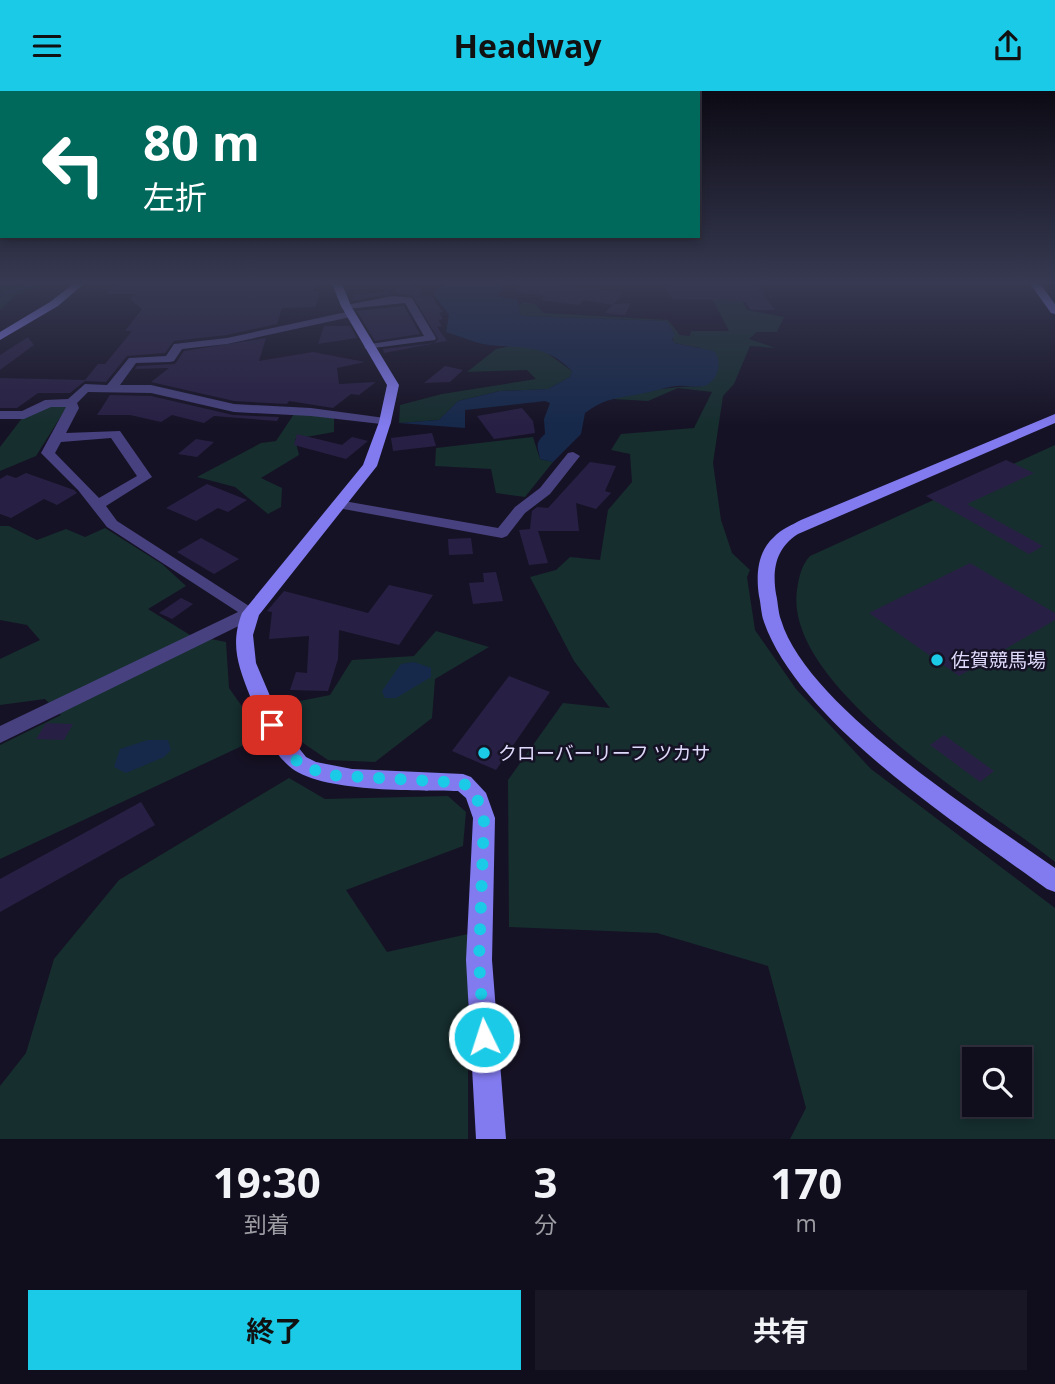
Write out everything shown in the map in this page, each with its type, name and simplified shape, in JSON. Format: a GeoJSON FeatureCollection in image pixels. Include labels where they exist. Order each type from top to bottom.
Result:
{"type":"FeatureCollection","features":[{"type":"Feature","properties":{"kind":"street"},"geometry":{"type":"LineString","coordinates":[[111,389],[133,360],[170,359],[178,346],[228,341],[271,330]]}},
{"type":"Feature","properties":{"kind":"street"},"geometry":{"type":"LineString","coordinates":[[360,330],[393,385],[385,422],[370,466],[251,613],[241,635],[245,660],[272,725],[299,764],[328,775],[463,783],[475,793],[484,818],[479,960],[491,1139]]}},
{"type":"Feature","properties":{"kind":"street"},"geometry":{"type":"LineString","coordinates":[[370,347],[431,338],[426,330]]}},
{"type":"Feature","properties":{"kind":"street"},"geometry":{"type":"LineString","coordinates":[[0,415],[24,415],[49,403],[71,403],[85,388],[151,389],[234,408],[311,412],[385,422]]}},
{"type":"Feature","properties":{"kind":"street"},"geometry":{"type":"LineString","coordinates":[[71,403],[73,408],[48,453],[112,524],[251,613]]}},
{"type":"Feature","properties":{"kind":"street"},"geometry":{"type":"LineString","coordinates":[[1055,418],[806,523],[778,541],[766,568],[764,597],[773,626],[791,657],[862,740],[1055,881]]}},
{"type":"Feature","properties":{"kind":"street"},"geometry":{"type":"LineString","coordinates":[[55,438],[115,434],[145,477],[97,505]]}},
{"type":"Feature","properties":{"kind":"street"},"geometry":{"type":"LineString","coordinates":[[338,504],[502,533],[520,510],[545,491],[573,456]]}},
{"type":"Feature","properties":{"kind":"street"},"geometry":{"type":"LineString","coordinates":[[0,735],[251,613]]}},
{"type":"Feature","properties":{"kind":"green space"},"geometry":{"type":"Polygon","coordinates":[[[670,330],[690,336],[691,331],[778,330],[757,332],[749,339],[776,348],[750,346],[734,384],[723,396],[713,463],[721,520],[732,553],[750,570],[747,577],[755,630],[796,689],[871,769],[1055,908],[1055,1139],[790,1139],[806,1108],[768,966],[657,933],[509,927],[508,780],[563,703],[610,708],[574,661],[530,577],[556,570],[570,557],[600,560],[608,510],[632,482],[630,454],[611,450],[621,434],[694,428],[712,392],[678,388],[648,401],[610,397],[677,387],[700,387],[701,348],[674,343],[670,330]]]}},
{"type":"Feature","properties":{"kind":"green space"},"geometry":{"type":"Polygon","coordinates":[[[515,345],[543,350],[572,371],[570,377],[548,389],[500,391],[458,401],[439,420],[399,423],[400,405],[442,394],[536,379],[527,370],[467,372],[496,349],[515,345]]]}},
{"type":"Feature","properties":{"kind":"green space"},"geometry":{"type":"Polygon","coordinates":[[[68,405],[36,456],[0,471],[0,447],[23,417],[48,406],[68,405]]]}},
{"type":"Feature","properties":{"kind":"green space"},"geometry":{"type":"Polygon","coordinates":[[[294,414],[334,417],[334,432],[295,439],[299,455],[261,478],[282,488],[281,507],[268,514],[235,487],[197,477],[261,443],[276,441],[294,414]]]}},
{"type":"Feature","properties":{"kind":"green space"},"geometry":{"type":"Polygon","coordinates":[[[533,437],[540,459],[553,462],[525,497],[496,493],[491,469],[435,466],[436,448],[533,437]]]}},
{"type":"Feature","properties":{"kind":"green space","name":"佐賀競馬場"},"geometry":{"type":"Polygon","coordinates":[[[1055,445],[1055,862],[940,778],[896,743],[855,705],[822,666],[801,628],[797,590],[802,568],[810,556],[1055,445]]]}},
{"type":"Feature","properties":{"kind":"green space"},"geometry":{"type":"Polygon","coordinates":[[[0,526],[9,526],[37,540],[66,529],[85,537],[105,528],[162,564],[186,586],[148,609],[190,635],[226,642],[229,688],[255,725],[242,746],[0,859],[0,745],[61,715],[45,699],[0,705],[0,659],[40,640],[27,625],[0,620],[0,526]]]}},
{"type":"Feature","properties":{"kind":"green space"},"geometry":{"type":"Polygon","coordinates":[[[436,631],[489,647],[435,679],[432,718],[375,762],[328,760],[287,732],[285,704],[330,695],[352,660],[414,656],[436,631]]]}},
{"type":"Feature","properties":{"kind":"green space"},"geometry":{"type":"Polygon","coordinates":[[[289,778],[325,799],[448,796],[466,812],[463,846],[346,890],[387,952],[468,934],[468,1139],[0,1139],[0,1086],[26,1053],[54,959],[119,880],[289,778]]]}},
{"type":"Feature","properties":{"kind":"water"},"geometry":{"type":"Polygon","coordinates":[[[672,330],[675,335],[672,339],[674,343],[714,351],[718,360],[718,371],[713,380],[704,386],[672,387],[612,399],[600,404],[585,413],[581,434],[553,462],[540,459],[538,448],[539,440],[545,434],[544,419],[550,403],[545,401],[465,410],[465,428],[399,423],[439,420],[458,401],[500,391],[548,389],[570,377],[572,371],[543,352],[483,344],[446,332],[672,330]]]}},
{"type":"Feature","properties":{"kind":"water"},"geometry":{"type":"Polygon","coordinates":[[[414,662],[431,668],[431,677],[396,698],[385,698],[382,691],[401,664],[414,662]]]}},
{"type":"Feature","properties":{"kind":"water"},"geometry":{"type":"Polygon","coordinates":[[[148,740],[168,740],[171,750],[164,757],[126,773],[114,767],[120,749],[148,740]]]}},
{"type":"Feature","properties":{"kind":"building"},"geometry":{"type":"Polygon","coordinates":[[[250,330],[174,341],[165,353],[127,356],[106,382],[85,381],[70,393],[38,393],[17,408],[0,408],[0,378],[85,380],[98,364],[105,364],[132,331],[125,331],[250,330]]]}},
{"type":"Feature","properties":{"kind":"building"},"geometry":{"type":"Polygon","coordinates":[[[323,330],[352,330],[357,338],[318,344],[323,330]]]}},
{"type":"Feature","properties":{"kind":"building"},"geometry":{"type":"Polygon","coordinates":[[[368,330],[418,330],[420,334],[375,341],[368,330]]]}},
{"type":"Feature","properties":{"kind":"building"},"geometry":{"type":"Polygon","coordinates":[[[433,330],[439,330],[447,341],[384,353],[383,349],[435,343],[438,339],[433,330]]]}},
{"type":"Feature","properties":{"kind":"building"},"geometry":{"type":"Polygon","coordinates":[[[28,337],[34,345],[0,370],[0,355],[28,337]]]}},
{"type":"Feature","properties":{"kind":"building"},"geometry":{"type":"Polygon","coordinates":[[[266,338],[259,361],[313,352],[365,362],[337,368],[339,384],[376,382],[359,395],[351,394],[333,408],[289,401],[287,404],[234,401],[151,382],[169,368],[135,369],[137,366],[175,364],[184,351],[266,338]]]}},
{"type":"Feature","properties":{"kind":"building"},"geometry":{"type":"Polygon","coordinates":[[[445,366],[463,370],[450,382],[424,383],[445,366]]]}},
{"type":"Feature","properties":{"kind":"building"},"geometry":{"type":"Polygon","coordinates":[[[110,395],[151,396],[233,415],[279,417],[277,421],[214,416],[204,423],[172,415],[161,422],[130,415],[97,415],[110,395]]]}},
{"type":"Feature","properties":{"kind":"building"},"geometry":{"type":"Polygon","coordinates":[[[522,408],[533,421],[535,433],[494,439],[477,416],[522,408]]]}},
{"type":"Feature","properties":{"kind":"building"},"geometry":{"type":"Polygon","coordinates":[[[432,433],[436,446],[393,451],[391,438],[432,433]]]}},
{"type":"Feature","properties":{"kind":"building"},"geometry":{"type":"Polygon","coordinates":[[[297,434],[342,445],[352,437],[368,441],[346,459],[294,445],[297,434]]]}},
{"type":"Feature","properties":{"kind":"building"},"geometry":{"type":"Polygon","coordinates":[[[196,439],[214,442],[197,457],[178,454],[196,439]]]}},
{"type":"Feature","properties":{"kind":"building"},"geometry":{"type":"Polygon","coordinates":[[[1006,460],[1034,473],[967,504],[1043,546],[1029,554],[926,496],[1006,460]]]}},
{"type":"Feature","properties":{"kind":"building"},"geometry":{"type":"Polygon","coordinates":[[[590,462],[616,466],[605,491],[611,493],[596,509],[576,503],[579,531],[538,531],[548,563],[529,565],[519,530],[530,529],[532,511],[537,507],[548,508],[590,462]]]}},
{"type":"Feature","properties":{"kind":"building"},"geometry":{"type":"Polygon","coordinates":[[[26,473],[77,493],[57,505],[44,499],[11,518],[0,514],[0,479],[7,475],[16,478],[26,473]]]}},
{"type":"Feature","properties":{"kind":"building"},"geometry":{"type":"Polygon","coordinates":[[[207,484],[247,500],[228,512],[218,508],[196,521],[166,508],[207,484]]]}},
{"type":"Feature","properties":{"kind":"building"},"geometry":{"type":"Polygon","coordinates":[[[201,538],[239,559],[214,574],[177,552],[201,538]]]}},
{"type":"Feature","properties":{"kind":"building"},"geometry":{"type":"Polygon","coordinates":[[[471,538],[473,554],[449,555],[448,539],[471,538]]]}},
{"type":"Feature","properties":{"kind":"building"},"geometry":{"type":"Polygon","coordinates":[[[970,563],[1055,613],[1055,620],[959,676],[869,613],[970,563]]]}},
{"type":"Feature","properties":{"kind":"building"},"geometry":{"type":"Polygon","coordinates":[[[496,572],[503,601],[473,604],[469,583],[484,582],[483,573],[496,572]]]}},
{"type":"Feature","properties":{"kind":"building"},"geometry":{"type":"Polygon","coordinates":[[[389,585],[433,595],[399,645],[339,630],[338,659],[328,691],[290,690],[296,672],[307,673],[309,636],[269,639],[272,612],[267,611],[284,591],[368,613],[389,585]]]}},
{"type":"Feature","properties":{"kind":"building"},"geometry":{"type":"Polygon","coordinates":[[[181,598],[193,604],[172,619],[159,613],[181,598]]]}},
{"type":"Feature","properties":{"kind":"building"},"geometry":{"type":"Polygon","coordinates":[[[509,676],[550,692],[496,770],[452,751],[509,676]]]}},
{"type":"Feature","properties":{"kind":"building"},"geometry":{"type":"Polygon","coordinates":[[[46,723],[73,724],[64,740],[36,739],[46,723]]]}},
{"type":"Feature","properties":{"kind":"building"},"geometry":{"type":"Polygon","coordinates":[[[944,735],[994,771],[980,782],[930,745],[944,735]]]}},
{"type":"Feature","properties":{"kind":"building"},"geometry":{"type":"Polygon","coordinates":[[[141,802],[155,825],[0,912],[0,879],[141,802]]]}},
{"type":"Feature","properties":{"kind":"place","name":"佐賀競馬場"},"geometry":{"type":"Point","coordinates":[937,660]}},
{"type":"Feature","properties":{"kind":"place","name":"クローバーリーフ ツカサ"},"geometry":{"type":"Point","coordinates":[484,753]}},
{"type":"Feature","properties":{"kind":"route"},"geometry":{"type":"LineString","coordinates":[[272,725],[299,764],[328,775],[463,783],[475,793],[484,818],[479,960],[484,1037]]}}]}
